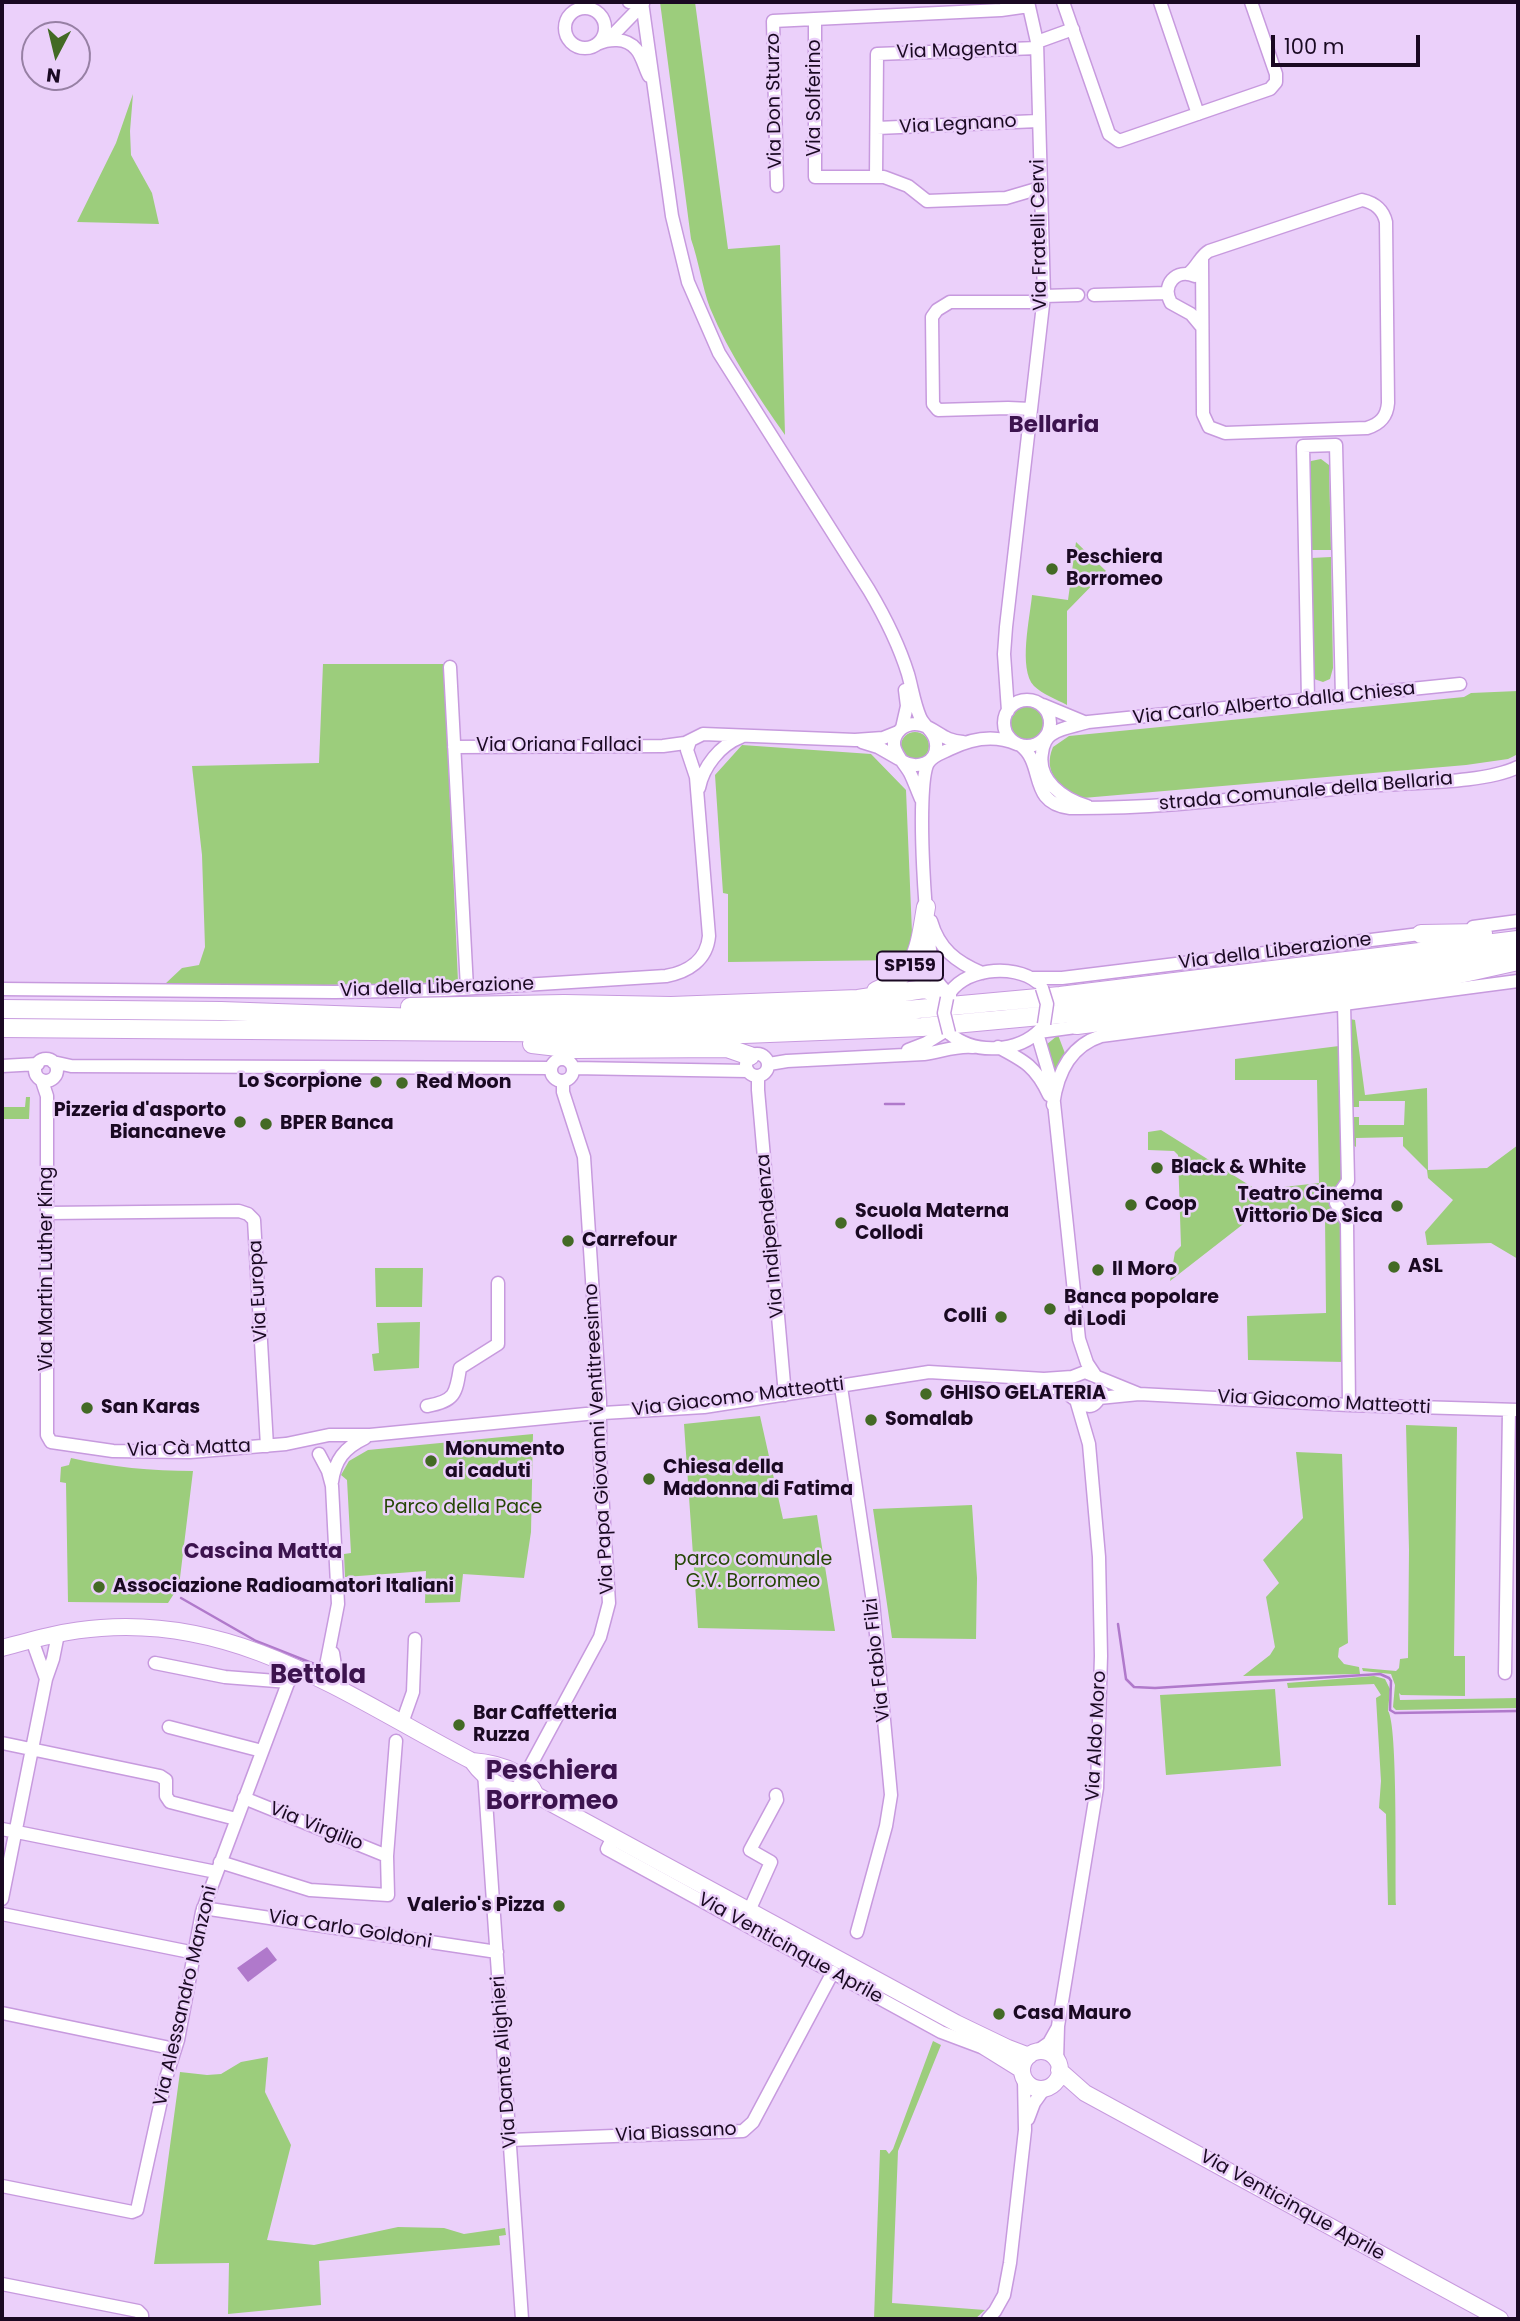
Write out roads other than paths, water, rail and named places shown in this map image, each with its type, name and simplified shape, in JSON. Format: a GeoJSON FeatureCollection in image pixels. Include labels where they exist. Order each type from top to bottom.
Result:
{"type":"FeatureCollection","features":[{"type":"Feature","properties":{"kind":"highway","name":"SP159"},"geometry":{"type":"LineString","coordinates":[[858,999],[889,985],[913,961],[918,953],[926,907]]}},
{"type":"Feature","properties":{"kind":"highway"},"geometry":{"type":"LineString","coordinates":[[1421,934],[1518,931]]}},
{"type":"Feature","properties":{"kind":"highway"},"geometry":{"type":"LineString","coordinates":[[221,1010],[447,1020],[747,1018],[885,1012],[1059,996],[1518,940]]}},
{"type":"Feature","properties":{"kind":"highway"},"geometry":{"type":"LineString","coordinates":[[2,1028],[744,1034],[922,1027],[1062,1014],[1518,952]]}},
{"type":"Feature","properties":{"kind":"highway"},"geometry":{"type":"LineString","coordinates":[[1077,1025],[1446,977],[1518,961]]}},
{"type":"Feature","properties":{"kind":"highway"},"geometry":{"type":"LineString","coordinates":[[2,1009],[221,1010],[564,1004],[671,1006],[858,999],[924,989],[948,996]]}},
{"type":"Feature","properties":{"kind":"highway"},"geometry":{"type":"LineString","coordinates":[[220,1030],[332,1038],[536,1044],[575,1049],[727,1048],[756,1064]]}},
{"type":"Feature","properties":{"kind":"main road"},"geometry":{"type":"LineString","coordinates":[[2,1648],[58,1634],[109,1627],[176,1630],[235,1642],[292,1675],[323,1681],[472,1760],[488,1770],[497,1785],[536,1795]]}},
{"type":"Feature","properties":{"kind":"main road"},"geometry":{"type":"LineString","coordinates":[[488,1770],[507,1769],[523,1778],[536,1795]]}},
{"type":"Feature","properties":{"kind":"main road","name":"Via Venticinque Aprile"},"geometry":{"type":"LineString","coordinates":[[536,1795],[956,2023],[1008,2048],[1028,2064]]}},
{"type":"Feature","properties":{"kind":"main road","name":"Via Venticinque Aprile"},"geometry":{"type":"LineString","coordinates":[[956,2023],[989,2050],[1028,2064]]}},
{"type":"Feature","properties":{"kind":"main road"},"geometry":{"type":"LineString","coordinates":[[1048,2053],[1058,2066],[1057,2079],[1047,2087],[1033,2087],[1028,2064],[1048,2053]]}},
{"type":"Feature","properties":{"kind":"main road","name":"Via Venticinque Aprile"},"geometry":{"type":"LineString","coordinates":[[1058,2066],[1085,2092],[1500,2319]]}},
{"type":"Feature","properties":{"kind":"main road","name":"Via Venticinque Aprile"},"geometry":{"type":"LineString","coordinates":[[1047,2087],[1085,2092]]}},
{"type":"Feature","properties":{"kind":"street"},"geometry":{"type":"LineString","coordinates":[[599,2],[570,16],[566,33],[572,43],[587,48],[603,42],[621,41],[636,49],[653,83]]}},
{"type":"Feature","properties":{"kind":"street"},"geometry":{"type":"LineString","coordinates":[[629,2],[643,3]]}},
{"type":"Feature","properties":{"kind":"street"},"geometry":{"type":"LineString","coordinates":[[1063,2],[1109,134],[1119,141],[1270,89],[1276,82],[1276,74],[1251,2]]}},
{"type":"Feature","properties":{"kind":"street"},"geometry":{"type":"LineString","coordinates":[[1160,2],[1198,114]]}},
{"type":"Feature","properties":{"kind":"street"},"geometry":{"type":"LineString","coordinates":[[603,42],[643,3]]}},
{"type":"Feature","properties":{"kind":"street","name":"SP159"},"geometry":{"type":"LineString","coordinates":[[643,3],[672,216],[688,282],[719,353],[887,622],[908,674],[921,720],[936,743],[935,752],[925,771],[921,800],[926,907],[933,968],[937,982],[948,996]]}},
{"type":"Feature","properties":{"kind":"street","name":"Via Don Sturzo"},"geometry":{"type":"LineString","coordinates":[[777,186],[773,21],[1001,10],[1029,4]]}},
{"type":"Feature","properties":{"kind":"street","name":"Via Fratelli Cervi"},"geometry":{"type":"LineString","coordinates":[[1006,715],[1006,618],[1043,299],[1037,45],[1029,4]]}},
{"type":"Feature","properties":{"kind":"street"},"geometry":{"type":"LineString","coordinates":[[586,9],[597,13],[604,23],[603,42]]}},
{"type":"Feature","properties":{"kind":"street","name":"Via Solferino"},"geometry":{"type":"LineString","coordinates":[[815,19],[815,177],[876,177]]}},
{"type":"Feature","properties":{"kind":"street","name":"Via Magenta"},"geometry":{"type":"LineString","coordinates":[[877,128],[877,54],[1037,45],[1073,29]]}},
{"type":"Feature","properties":{"kind":"street","name":"Via Legnano"},"geometry":{"type":"LineString","coordinates":[[877,128],[1038,121]]}},
{"type":"Feature","properties":{"kind":"street"},"geometry":{"type":"LineString","coordinates":[[877,128],[876,177],[899,181],[927,201],[1006,198],[1040,188]]}},
{"type":"Feature","properties":{"kind":"street"},"geometry":{"type":"LineString","coordinates":[[1006,198],[1040,208]]}},
{"type":"Feature","properties":{"kind":"street"},"geometry":{"type":"LineString","coordinates":[[1201,326],[1191,314],[1171,303],[1167,293],[1173,277],[1189,273],[1209,251],[1362,200],[1371,202],[1384,213],[1386,222],[1388,403],[1385,417],[1375,426],[1367,428],[1225,433],[1209,427],[1203,414],[1202,259]]}},
{"type":"Feature","properties":{"kind":"street"},"geometry":{"type":"LineString","coordinates":[[1182,310],[1195,307],[1202,291],[1195,276],[1189,273]]}},
{"type":"Feature","properties":{"kind":"street"},"geometry":{"type":"LineString","coordinates":[[1094,295],[1167,293]]}},
{"type":"Feature","properties":{"kind":"street"},"geometry":{"type":"LineString","coordinates":[[1031,410],[939,410],[933,404],[932,317],[937,310],[950,302],[1078,295]]}},
{"type":"Feature","properties":{"kind":"street"},"geometry":{"type":"LineString","coordinates":[[1308,700],[1303,446],[1336,445],[1342,697]]}},
{"type":"Feature","properties":{"kind":"street","name":"SP159"},"geometry":{"type":"LineString","coordinates":[[900,658],[907,706],[894,747],[921,800]]}},
{"type":"Feature","properties":{"kind":"street"},"geometry":{"type":"LineString","coordinates":[[450,667],[467,988]]}},
{"type":"Feature","properties":{"kind":"street"},"geometry":{"type":"LineString","coordinates":[[855,740],[878,747],[916,766],[963,742],[981,738],[1002,738],[1018,744],[1037,744],[1049,733],[1049,716],[1037,702],[1015,689],[1006,673]]}},
{"type":"Feature","properties":{"kind":"street","name":"Via Carlo Alberto dalla Chiesa"},"geometry":{"type":"LineString","coordinates":[[1093,807],[1063,795],[1049,782],[1041,760],[1047,738],[1060,730],[1088,723],[1460,684]]}},
{"type":"Feature","properties":{"kind":"street"},"geometry":{"type":"LineString","coordinates":[[981,738],[1021,701],[1037,702]]}},
{"type":"Feature","properties":{"kind":"street","name":"Via Carlo Alberto dalla Chiesa"},"geometry":{"type":"LineString","coordinates":[[1037,702],[1088,723]]}},
{"type":"Feature","properties":{"kind":"street"},"geometry":{"type":"LineString","coordinates":[[1006,715],[1007,734],[1031,758],[1040,789],[1050,802],[1066,808],[1093,807]]}},
{"type":"Feature","properties":{"kind":"street"},"geometry":{"type":"LineString","coordinates":[[663,746],[690,741],[698,735],[855,740],[883,737],[916,724],[946,739],[963,742]]}},
{"type":"Feature","properties":{"kind":"street"},"geometry":{"type":"LineString","coordinates":[[708,736],[716,742],[713,760]]}},
{"type":"Feature","properties":{"kind":"street"},"geometry":{"type":"LineString","coordinates":[[663,746],[678,749],[699,765],[713,760],[730,742],[744,736]]}},
{"type":"Feature","properties":{"kind":"street"},"geometry":{"type":"LineString","coordinates":[[689,758],[690,741]]}},
{"type":"Feature","properties":{"kind":"street","name":"Via Oriana Fallaci"},"geometry":{"type":"LineString","coordinates":[[454,747],[663,746]]}},
{"type":"Feature","properties":{"kind":"street","name":"Via della Liberazione"},"geometry":{"type":"LineString","coordinates":[[2,989],[335,992],[467,988],[666,976],[685,971],[694,965],[707,949],[709,936],[698,796],[695,771],[689,758]]}},
{"type":"Feature","properties":{"kind":"street","name":"Via della Liberazione"},"geometry":{"type":"LineString","coordinates":[[698,796],[701,780],[713,760]]}},
{"type":"Feature","properties":{"kind":"street","name":"strada Comunale della Bellaria"},"geometry":{"type":"LineString","coordinates":[[1093,807],[1199,803],[1273,794],[1484,777],[1502,774],[1518,767]]}},
{"type":"Feature","properties":{"kind":"street","name":"SP159"},"geometry":{"type":"LineString","coordinates":[[926,907],[934,931],[945,950],[951,957],[982,973]]}},
{"type":"Feature","properties":{"kind":"street","name":"Via della Liberazione"},"geometry":{"type":"LineString","coordinates":[[1032,978],[1062,978],[1518,921]]}},
{"type":"Feature","properties":{"kind":"street"},"geometry":{"type":"LineString","coordinates":[[974,1047],[958,1040],[946,1030],[944,1010],[948,996],[964,978],[982,973],[1013,972],[1032,978],[1042,988],[1047,1000],[1048,1009],[1040,1030],[1051,1077],[1079,1339],[1087,1363],[1102,1388],[1097,1400],[1086,1405],[1074,1400],[1069,1388],[1079,1339]]}},
{"type":"Feature","properties":{"kind":"street"},"geometry":{"type":"LineString","coordinates":[[1053,1105],[1061,1073],[1071,1056],[1088,1041],[1115,1034],[1518,981]]}},
{"type":"Feature","properties":{"kind":"street"},"geometry":{"type":"LineString","coordinates":[[1345,1004],[1348,1181],[1336,1203],[1347,1222],[1349,1405]]}},
{"type":"Feature","properties":{"kind":"street"},"geometry":{"type":"LineString","coordinates":[[573,1068],[713,1069],[787,1061],[924,1054],[962,1046],[998,1047],[1017,1044],[1040,1030],[1077,1025],[1115,1034]]}},
{"type":"Feature","properties":{"kind":"street"},"geometry":{"type":"LineString","coordinates":[[896,1054],[926,1044],[946,1030]]}},
{"type":"Feature","properties":{"kind":"street"},"geometry":{"type":"LineString","coordinates":[[998,1047],[1024,1060],[1034,1069],[1053,1105]]}},
{"type":"Feature","properties":{"kind":"street"},"geometry":{"type":"LineString","coordinates":[[564,1059],[569,1061],[573,1068],[571,1077],[563,1082],[554,1078],[551,1068],[556,1061],[564,1059]]}},
{"type":"Feature","properties":{"kind":"street","name":"Via Indipendenza"},"geometry":{"type":"LineString","coordinates":[[756,1064],[785,1395]]}},
{"type":"Feature","properties":{"kind":"street"},"geometry":{"type":"LineString","coordinates":[[2,1066],[22,1066],[46,1071],[71,1066],[551,1068]]}},
{"type":"Feature","properties":{"kind":"street","name":"Via Martin Luther King"},"geometry":{"type":"LineString","coordinates":[[46,1071],[47,1435],[51,1442]]}},
{"type":"Feature","properties":{"kind":"street","name":"Via Papa Giovanni Ventitreesimo"},"geometry":{"type":"LineString","coordinates":[[523,1778],[600,1637],[606,1619],[609,1585],[584,1157],[563,1092],[563,1082]]}},
{"type":"Feature","properties":{"kind":"street","name":"Via Europa"},"geometry":{"type":"LineString","coordinates":[[47,1213],[239,1211],[254,1220],[267,1446]]}},
{"type":"Feature","properties":{"kind":"street"},"geometry":{"type":"LineString","coordinates":[[427,1406],[449,1400],[456,1391],[460,1368],[498,1344],[498,1283]]}},
{"type":"Feature","properties":{"kind":"street","name":"Via Giacomo Matteotti"},"geometry":{"type":"LineString","coordinates":[[322,1438],[329,1435],[370,1435],[600,1413],[696,1408],[939,1371],[1021,1379],[1073,1377]]}},
{"type":"Feature","properties":{"kind":"street"},"geometry":{"type":"LineString","coordinates":[[1073,1377],[1085,1372],[1097,1376]]}},
{"type":"Feature","properties":{"kind":"street","name":"Via Giacomo Matteotti"},"geometry":{"type":"LineString","coordinates":[[1097,1376],[1139,1394]]}},
{"type":"Feature","properties":{"kind":"street","name":"Via Giacomo Matteotti"},"geometry":{"type":"LineString","coordinates":[[1021,1379],[1054,1388],[1074,1400]]}},
{"type":"Feature","properties":{"kind":"street","name":"Via Fabio Filzi"},"geometry":{"type":"LineString","coordinates":[[841,1387],[873,1602],[891,1795],[886,1826],[857,1932]]}},
{"type":"Feature","properties":{"kind":"street","name":"Via Giacomo Matteotti"},"geometry":{"type":"LineString","coordinates":[[1097,1400],[1139,1394],[1514,1410],[1505,1673]]}},
{"type":"Feature","properties":{"kind":"street","name":"Via Aldo Moro"},"geometry":{"type":"LineString","coordinates":[[1058,2066],[1058,2026],[1097,1788],[1101,1656],[1100,1569],[1089,1444],[1074,1400]]}},
{"type":"Feature","properties":{"kind":"street","name":"Via Aldo Moro"},"geometry":{"type":"LineString","coordinates":[[1089,1444],[1097,1400]]}},
{"type":"Feature","properties":{"kind":"street","name":"Via Giacomo Matteotti"},"geometry":{"type":"LineString","coordinates":[[341,1455],[370,1435]]}},
{"type":"Feature","properties":{"kind":"street"},"geometry":{"type":"LineString","coordinates":[[332,1486],[343,1442],[337,1436]]}},
{"type":"Feature","properties":{"kind":"street"},"geometry":{"type":"LineString","coordinates":[[322,1438],[318,1445],[320,1456],[332,1486],[338,1594],[338,1616],[323,1681]]}},
{"type":"Feature","properties":{"kind":"street","name":"Via Cà Matta"},"geometry":{"type":"LineString","coordinates":[[51,1442],[140,1453],[267,1446],[322,1438]]}},
{"type":"Feature","properties":{"kind":"street","name":"Via Cà Matta"},"geometry":{"type":"LineString","coordinates":[[286,1444],[320,1456]]}},
{"type":"Feature","properties":{"kind":"street"},"geometry":{"type":"LineString","coordinates":[[320,1456],[330,1461],[341,1455]]}},
{"type":"Feature","properties":{"kind":"street"},"geometry":{"type":"LineString","coordinates":[[2,1899],[46,1679],[58,1634]]}},
{"type":"Feature","properties":{"kind":"street"},"geometry":{"type":"LineString","coordinates":[[402,1723],[413,1692],[415,1639]]}},
{"type":"Feature","properties":{"kind":"street"},"geometry":{"type":"LineString","coordinates":[[32,1640],[46,1679]]}},
{"type":"Feature","properties":{"kind":"street"},"geometry":{"type":"LineString","coordinates":[[332,1645],[337,1678],[346,1693]]}},
{"type":"Feature","properties":{"kind":"street"},"geometry":{"type":"LineString","coordinates":[[155,1663],[225,1677],[292,1675]]}},
{"type":"Feature","properties":{"kind":"street","name":"Via Alessandro Manzoni"},"geometry":{"type":"LineString","coordinates":[[2,2186],[136,2211],[138,2208],[166,2078],[175,2049],[203,1908],[292,1675]]}},
{"type":"Feature","properties":{"kind":"street"},"geometry":{"type":"LineString","coordinates":[[169,1727],[262,1751]]}},
{"type":"Feature","properties":{"kind":"street"},"geometry":{"type":"LineString","coordinates":[[2,1829],[218,1867],[310,1890],[388,1895],[387,1856],[396,1741]]}},
{"type":"Feature","properties":{"kind":"street"},"geometry":{"type":"LineString","coordinates":[[2,1743],[160,1776],[166,1780],[166,1796],[170,1802],[236,1819]]}},
{"type":"Feature","properties":{"kind":"street","name":"Via Dante Alighieri"},"geometry":{"type":"LineString","coordinates":[[488,1770],[497,1952],[523,2319]]}},
{"type":"Feature","properties":{"kind":"street"},"geometry":{"type":"LineString","coordinates":[[488,1805],[497,1793],[518,1787],[523,1778]]}},
{"type":"Feature","properties":{"kind":"street"},"geometry":{"type":"LineString","coordinates":[[750,1911],[771,1862],[750,1850],[777,1800],[776,1795]]}},
{"type":"Feature","properties":{"kind":"street","name":"Via Virgilio"},"geometry":{"type":"LineString","coordinates":[[244,1798],[387,1856]]}},
{"type":"Feature","properties":{"kind":"street","name":"Via Venticinque Aprile"},"geometry":{"type":"LineString","coordinates":[[613,1837],[607,1849],[948,2035],[989,2050]]}},
{"type":"Feature","properties":{"kind":"street","name":"Via Carlo Goldoni"},"geometry":{"type":"LineString","coordinates":[[203,1908],[497,1952]]}},
{"type":"Feature","properties":{"kind":"street"},"geometry":{"type":"LineString","coordinates":[[2,1914],[195,1953]]}},
{"type":"Feature","properties":{"kind":"street","name":"Via Biassano"},"geometry":{"type":"LineString","coordinates":[[510,2140],[743,2132],[753,2122],[833,1972]]}},
{"type":"Feature","properties":{"kind":"street"},"geometry":{"type":"LineString","coordinates":[[2,2014],[175,2049]]}},
{"type":"Feature","properties":{"kind":"street"},"geometry":{"type":"LineString","coordinates":[[988,2319],[1000,2305],[1008,2279],[1025,2130],[1028,2064],[1049,2043],[1058,2026]]}},
{"type":"Feature","properties":{"kind":"street"},"geometry":{"type":"LineString","coordinates":[[1025,2130],[1031,2108],[1047,2087]]}},
{"type":"Feature","properties":{"kind":"street"},"geometry":{"type":"LineString","coordinates":[[2,2284],[141,2316]]}},
{"type":"Feature","properties":{"kind":"waterway"},"geometry":{"type":"LineString","coordinates":[[885,1104],[904,1104]]}},
{"type":"Feature","properties":{"kind":"waterway"},"geometry":{"type":"LineString","coordinates":[[181,1598],[256,1641],[322,1667]]}},
{"type":"Feature","properties":{"kind":"waterway"},"geometry":{"type":"LineString","coordinates":[[1118,1624],[1126,1679],[1134,1687],[1155,1688],[1380,1674],[1391,1681],[1390,1710],[1395,1713],[1518,1711]]}},
{"type":"Feature","properties":{"kind":"place","name":"Peschiera Borromeo"},"geometry":{"type":"Point","coordinates":[1052,569]}},
{"type":"Feature","properties":{"kind":"place","name":"Lo Scorpione"},"geometry":{"type":"Point","coordinates":[376,1082]}},
{"type":"Feature","properties":{"kind":"place","name":"Red Moon"},"geometry":{"type":"Point","coordinates":[402,1083]}},
{"type":"Feature","properties":{"kind":"place","name":"Pizzeria d'asporto Biancaneve"},"geometry":{"type":"Point","coordinates":[240,1122]}},
{"type":"Feature","properties":{"kind":"place","name":"BPER Banca"},"geometry":{"type":"Point","coordinates":[266,1124]}},
{"type":"Feature","properties":{"kind":"place","name":"Black & White"},"geometry":{"type":"Point","coordinates":[1157,1168]}},
{"type":"Feature","properties":{"kind":"place","name":"Coop"},"geometry":{"type":"Point","coordinates":[1131,1205]}},
{"type":"Feature","properties":{"kind":"place","name":"Teatro Cinema Vittorio De Sica"},"geometry":{"type":"Point","coordinates":[1397,1206]}},
{"type":"Feature","properties":{"kind":"place","name":"Scuola Materna Collodi"},"geometry":{"type":"Point","coordinates":[841,1223]}},
{"type":"Feature","properties":{"kind":"place","name":"Carrefour"},"geometry":{"type":"Point","coordinates":[568,1241]}},
{"type":"Feature","properties":{"kind":"place","name":"ASL"},"geometry":{"type":"Point","coordinates":[1394,1267]}},
{"type":"Feature","properties":{"kind":"place","name":"Il Moro"},"geometry":{"type":"Point","coordinates":[1098,1270]}},
{"type":"Feature","properties":{"kind":"place","name":"Banca popolare di Lodi"},"geometry":{"type":"Point","coordinates":[1050,1309]}},
{"type":"Feature","properties":{"kind":"place","name":"Colli"},"geometry":{"type":"Point","coordinates":[1001,1317]}},
{"type":"Feature","properties":{"kind":"place","name":"GHISO GELATERIA"},"geometry":{"type":"Point","coordinates":[926,1394]}},
{"type":"Feature","properties":{"kind":"place","name":"San Karas"},"geometry":{"type":"Point","coordinates":[87,1408]}},
{"type":"Feature","properties":{"kind":"place","name":"Somalab"},"geometry":{"type":"Point","coordinates":[871,1420]}},
{"type":"Feature","properties":{"kind":"place","name":"Monumento ai caduti"},"geometry":{"type":"Point","coordinates":[431,1461]}},
{"type":"Feature","properties":{"kind":"place","name":"Chiesa della Madonna di Fatima"},"geometry":{"type":"Point","coordinates":[649,1479]}},
{"type":"Feature","properties":{"kind":"place","name":"Associazione Radioamatori Italiani"},"geometry":{"type":"Point","coordinates":[99,1587]}},
{"type":"Feature","properties":{"kind":"place","name":"Bar Caffetteria Ruzza"},"geometry":{"type":"Point","coordinates":[459,1725]}},
{"type":"Feature","properties":{"kind":"place","name":"Valerio's Pizza"},"geometry":{"type":"Point","coordinates":[559,1906]}},
{"type":"Feature","properties":{"kind":"place","name":"Casa Mauro"},"geometry":{"type":"Point","coordinates":[999,2014]}},
{"type":"Feature","properties":{"kind":"district","name":"Bellaria"},"geometry":{"type":"Point","coordinates":[1054,426]}},
{"type":"Feature","properties":{"kind":"district","name":"Cascina Matta"},"geometry":{"type":"Point","coordinates":[263,1553]}},
{"type":"Feature","properties":{"kind":"district","name":"Bettola"},"geometry":{"type":"Point","coordinates":[318,1676]}},
{"type":"Feature","properties":{"kind":"district","name":"Peschiera Borromeo"},"geometry":{"type":"Point","coordinates":[552,1786]}},
{"type":"Feature","properties":{"kind":"park label","name":"Parco della Pace"},"geometry":{"type":"Point","coordinates":[463,1508]}},
{"type":"Feature","properties":{"kind":"park label","name":"parco comunale G.V. Borromeo"},"geometry":{"type":"Point","coordinates":[753,1571]}}]}
